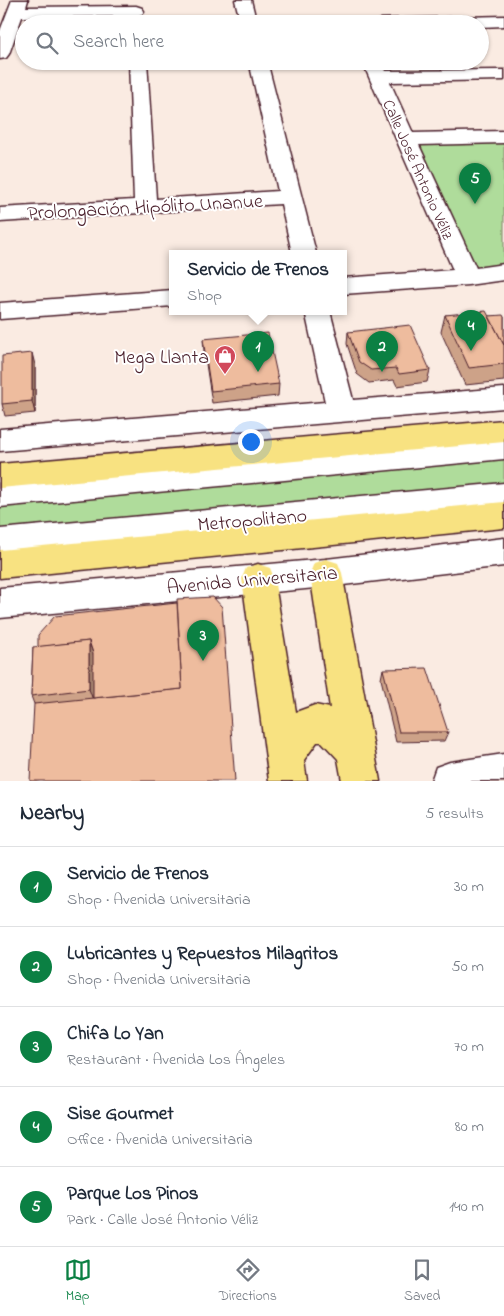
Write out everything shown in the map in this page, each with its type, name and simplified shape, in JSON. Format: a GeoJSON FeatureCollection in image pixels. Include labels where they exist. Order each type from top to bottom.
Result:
{"type":"FeatureCollection","features":[{"type":"Feature","properties":{"kind":"main road"},"geometry":{"type":"LineString","coordinates":[[0,476],[504,431]]}},
{"type":"Feature","properties":{"kind":"main road","name":"Avenida Universitaria"},"geometry":{"type":"LineString","coordinates":[[0,564],[504,515]]}},
{"type":"Feature","properties":{"kind":"main road"},"geometry":{"type":"LineString","coordinates":[[326,573],[358,765]]}},
{"type":"Feature","properties":{"kind":"main road"},"geometry":{"type":"LineString","coordinates":[[258,578],[286,770]]}},
{"type":"Feature","properties":{"kind":"main road"},"geometry":{"type":"LineString","coordinates":[[286,770],[292,741],[301,730],[315,724],[331,727],[358,765]]}},
{"type":"Feature","properties":{"kind":"street"},"geometry":{"type":"LineString","coordinates":[[243,0],[247,15]]}},
{"type":"Feature","properties":{"kind":"street"},"geometry":{"type":"LineString","coordinates":[[0,54],[4,29],[17,6],[136,12]]}},
{"type":"Feature","properties":{"kind":"street"},"geometry":{"type":"LineString","coordinates":[[489,21],[504,21]]}},
{"type":"Feature","properties":{"kind":"street"},"geometry":{"type":"LineString","coordinates":[[138,70],[145,206]]}},
{"type":"Feature","properties":{"kind":"street"},"geometry":{"type":"LineString","coordinates":[[260,70],[303,250]]}},
{"type":"Feature","properties":{"kind":"street","name":"Calle José Antonio Véliz"},"geometry":{"type":"LineString","coordinates":[[375,70],[468,277]]}},
{"type":"Feature","properties":{"kind":"street"},"geometry":{"type":"LineString","coordinates":[[396,70],[504,75]]}},
{"type":"Feature","properties":{"kind":"street"},"geometry":{"type":"LineString","coordinates":[[405,139],[504,137]]}},
{"type":"Feature","properties":{"kind":"street","name":"Prolongación Hipólito Unanue"},"geometry":{"type":"LineString","coordinates":[[0,214],[290,198]]}},
{"type":"Feature","properties":{"kind":"street"},"geometry":{"type":"LineString","coordinates":[[347,286],[468,277],[504,272]]}},
{"type":"Feature","properties":{"kind":"street"},"geometry":{"type":"LineString","coordinates":[[0,311],[169,298]]}},
{"type":"Feature","properties":{"kind":"street"},"geometry":{"type":"LineString","coordinates":[[318,315],[342,413]]}},
{"type":"Feature","properties":{"kind":"street"},"geometry":{"type":"LineString","coordinates":[[0,440],[504,398]]}},
{"type":"Feature","properties":{"kind":"street"},"geometry":{"type":"LineString","coordinates":[[0,495],[504,448]]}},
{"type":"Feature","properties":{"kind":"street","name":"Metropolitano"},"geometry":{"type":"LineString","coordinates":[[0,543],[504,494]]}},
{"type":"Feature","properties":{"kind":"street","name":"Avenida Universitaria"},"geometry":{"type":"LineString","coordinates":[[0,603],[326,573],[504,552]]}},
{"type":"Feature","properties":{"kind":"street"},"geometry":{"type":"LineString","coordinates":[[450,781],[504,773]]}},
{"type":"Feature","properties":{"kind":"green space"},"geometry":{"type":"Polygon","coordinates":[[[504,141],[504,265],[473,269],[419,143],[504,141]]]}},
{"type":"Feature","properties":{"kind":"green space"},"geometry":{"type":"Polygon","coordinates":[[[504,456],[504,485],[0,535],[0,502],[504,456]]]}},
{"type":"Feature","properties":{"kind":"building"},"geometry":{"type":"Polygon","coordinates":[[[486,311],[504,345],[504,364],[469,368],[445,315],[486,311]]]}},
{"type":"Feature","properties":{"kind":"building"},"geometry":{"type":"Polygon","coordinates":[[[503,315],[504,317],[504,345],[489,316],[503,315]]]}},
{"type":"Feature","properties":{"kind":"building"},"geometry":{"type":"Polygon","coordinates":[[[410,325],[430,370],[399,374],[396,368],[371,370],[359,362],[348,332],[410,325]]]}},
{"type":"Feature","properties":{"kind":"building"},"geometry":{"type":"Polygon","coordinates":[[[268,333],[279,384],[211,391],[203,339],[268,333]]]}},
{"type":"Feature","properties":{"kind":"building"},"geometry":{"type":"Polygon","coordinates":[[[32,353],[32,401],[2,404],[2,356],[32,353]]]}},
{"type":"Feature","properties":{"kind":"building"},"geometry":{"type":"Polygon","coordinates":[[[213,597],[222,607],[235,781],[30,781],[34,704],[182,689],[177,599],[213,597]]]}},
{"type":"Feature","properties":{"kind":"building"},"geometry":{"type":"Polygon","coordinates":[[[177,603],[182,689],[93,698],[93,653],[89,641],[38,647],[38,635],[55,616],[177,603]]]}},
{"type":"Feature","properties":{"kind":"building"},"geometry":{"type":"Polygon","coordinates":[[[89,641],[89,689],[31,696],[33,647],[89,641]]]}},
{"type":"Feature","properties":{"kind":"building"},"geometry":{"type":"Polygon","coordinates":[[[427,668],[448,732],[399,732],[383,669],[427,668]]]}},
{"type":"Feature","properties":{"kind":"place","name":"Parque Los Pinos"},"geometry":{"type":"Point","coordinates":[475,204]}},
{"type":"Feature","properties":{"kind":"place","name":"Sise Gourmet"},"geometry":{"type":"Point","coordinates":[471,351]}},
{"type":"Feature","properties":{"kind":"place","name":"Servicio de Frenos"},"geometry":{"type":"Point","coordinates":[258,372]}},
{"type":"Feature","properties":{"kind":"place","name":"Lubricantes y Repuestos Milagritos"},"geometry":{"type":"Point","coordinates":[382,372]}},
{"type":"Feature","properties":{"kind":"place","name":"Mega Llanta"},"geometry":{"type":"Point","coordinates":[225,375]}},
{"type":"Feature","properties":{"kind":"place","name":"Chifa Lo Yan"},"geometry":{"type":"Point","coordinates":[203,661]}}]}
